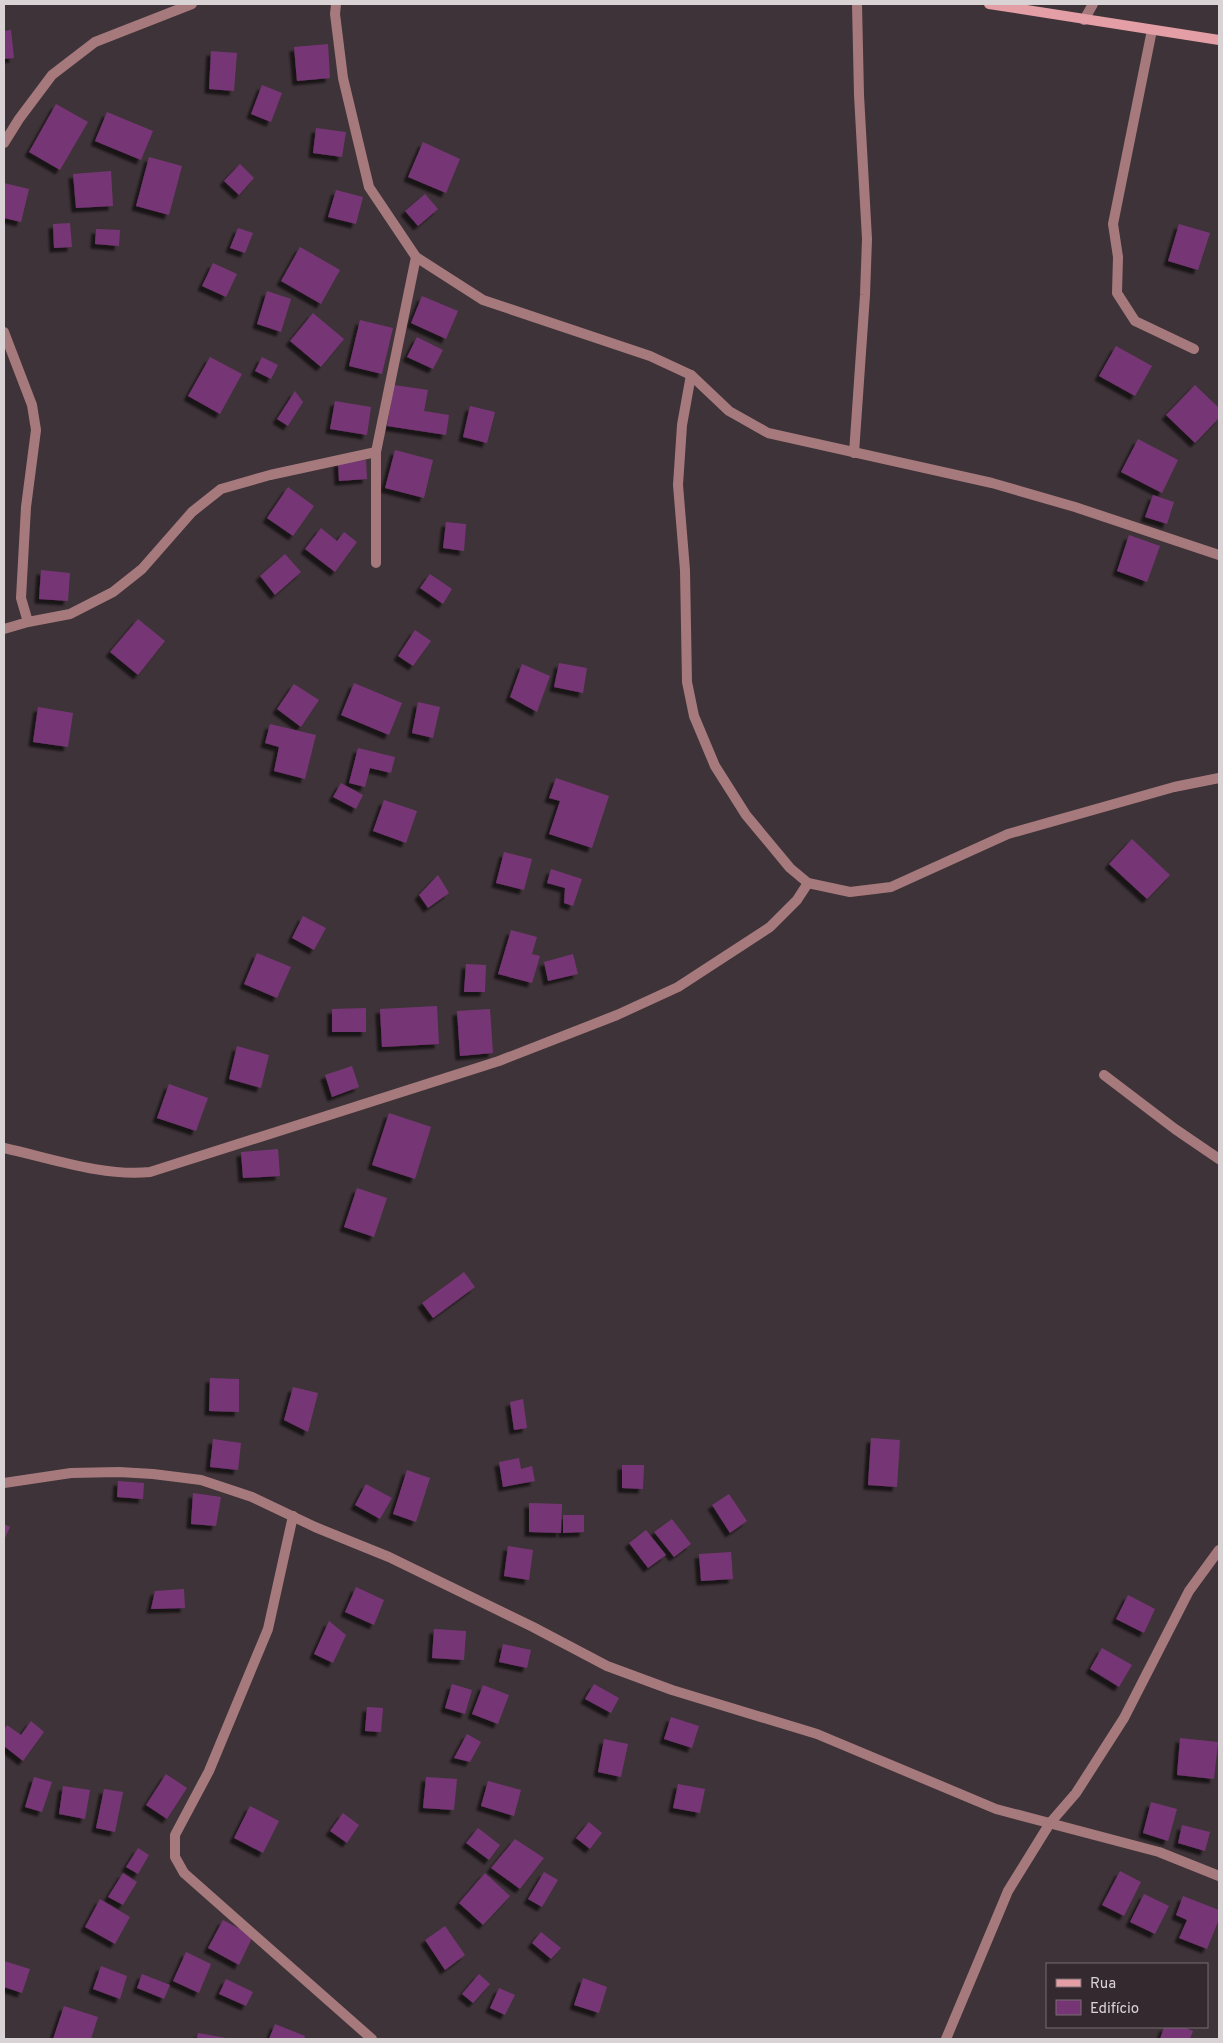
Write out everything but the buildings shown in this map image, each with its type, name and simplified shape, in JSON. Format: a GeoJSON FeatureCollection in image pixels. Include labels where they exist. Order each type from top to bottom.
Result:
{"type":"FeatureCollection","features":[{"type":"Feature","properties":{"kind":"main road"},"geometry":{"type":"LineString","coordinates":[[989,4],[1219,40]]}},
{"type":"Feature","properties":{"kind":"street"},"geometry":{"type":"LineString","coordinates":[[4,143],[19,119],[52,75],[95,42],[192,4]]}},
{"type":"Feature","properties":{"kind":"street"},"geometry":{"type":"LineString","coordinates":[[336,4],[335,14],[343,78],[369,187],[416,257],[483,300],[650,356],[691,376],[729,411],[768,433],[992,483],[1075,507],[1219,555]]}},
{"type":"Feature","properties":{"kind":"street"},"geometry":{"type":"LineString","coordinates":[[854,453],[867,239],[859,94],[857,4]]}},
{"type":"Feature","properties":{"kind":"street"},"geometry":{"type":"LineString","coordinates":[[1084,20],[1093,4]]}},
{"type":"Feature","properties":{"kind":"street"},"geometry":{"type":"LineString","coordinates":[[1152,30],[1113,224],[1118,257],[1117,293],[1135,321],[1194,349]]}},
{"type":"Feature","properties":{"kind":"street"},"geometry":{"type":"LineString","coordinates":[[376,563],[376,452],[416,257]]}},
{"type":"Feature","properties":{"kind":"street"},"geometry":{"type":"LineString","coordinates":[[4,332],[32,405],[36,430],[26,506],[20,598],[28,622]]}},
{"type":"Feature","properties":{"kind":"street"},"geometry":{"type":"LineString","coordinates":[[691,376],[682,425],[678,485],[686,570],[687,682],[694,716],[715,766],[746,815],[790,868],[808,883],[850,892],[891,887],[1008,834],[1174,787],[1219,778]]}},
{"type":"Feature","properties":{"kind":"street"},"geometry":{"type":"LineString","coordinates":[[4,629],[28,622],[70,614],[113,592],[142,569],[192,512],[221,489],[376,452]]}},
{"type":"Feature","properties":{"kind":"street"},"geometry":{"type":"LineString","coordinates":[[4,1148],[107,1171],[129,1174],[150,1172],[490,1064],[617,1015],[678,987],[770,927],[797,900],[808,883]]}},
{"type":"Feature","properties":{"kind":"street"},"geometry":{"type":"LineString","coordinates":[[1104,1076],[1219,1159]]}},
{"type":"Feature","properties":{"kind":"street"},"geometry":{"type":"LineString","coordinates":[[4,1483],[71,1473],[119,1472],[201,1480],[252,1497],[389,1557],[533,1627],[607,1666],[672,1690],[817,1734],[996,1809],[1158,1852],[1219,1876]]}},
{"type":"Feature","properties":{"kind":"street"},"geometry":{"type":"LineString","coordinates":[[292,1516],[268,1629],[209,1771],[176,1835],[174,1857],[184,1873],[372,2039]]}},
{"type":"Feature","properties":{"kind":"street"},"geometry":{"type":"LineString","coordinates":[[946,2039],[1008,1891],[1050,1823],[1076,1793],[1124,1718],[1189,1591],[1219,1550]]}}]}
